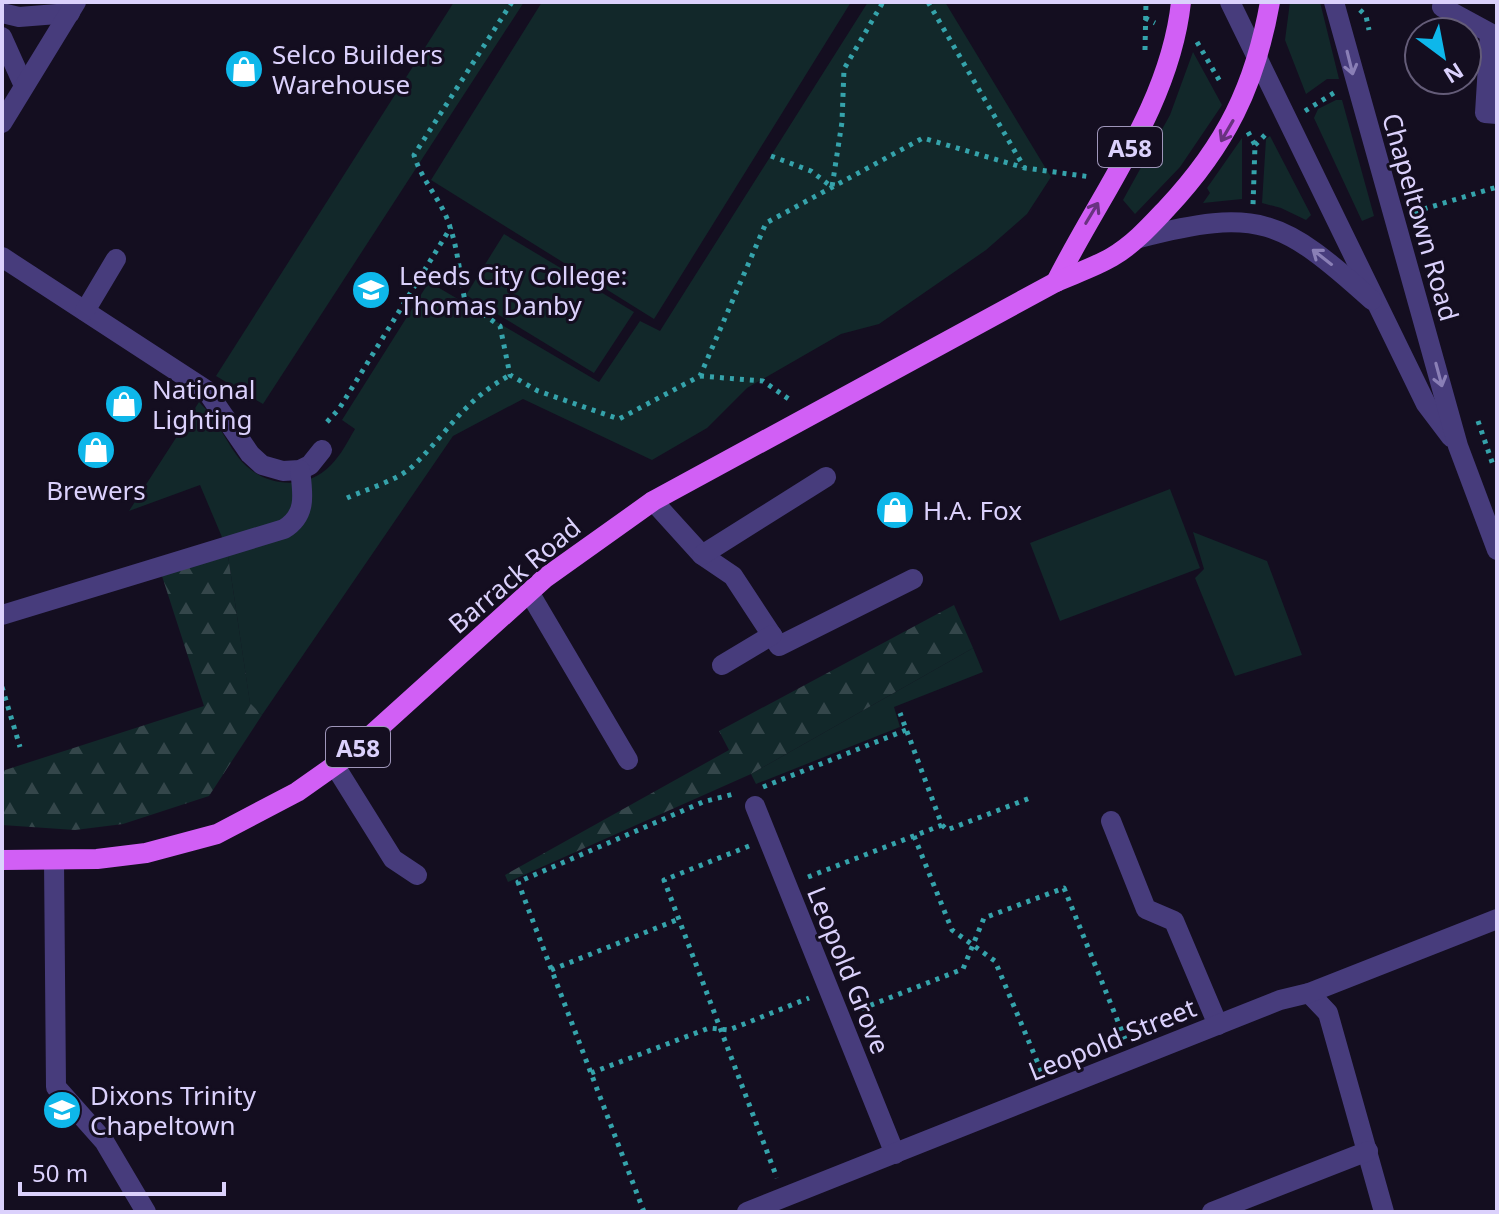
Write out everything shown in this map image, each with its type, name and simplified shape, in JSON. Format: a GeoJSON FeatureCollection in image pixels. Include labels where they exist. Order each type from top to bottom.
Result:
{"type":"FeatureCollection","features":[{"type":"Feature","properties":{"kind":"main road","name":"A58"},"geometry":{"type":"LineString","coordinates":[[1056,282],[1147,117],[1176,32],[1181,2]]}},
{"type":"Feature","properties":{"kind":"main road","name":"Barrack Road"},"geometry":{"type":"LineString","coordinates":[[2,860],[97,859],[146,853],[217,834],[297,792],[335,766],[529,592],[653,501],[1056,282],[1111,257],[1139,238],[1196,177],[1231,128],[1259,59],[1270,2]]}},
{"type":"Feature","properties":{"kind":"street","name":"Chapeltown Road"},"geometry":{"type":"LineString","coordinates":[[1230,2],[1426,404],[1458,446]]}},
{"type":"Feature","properties":{"kind":"street","name":"Chapeltown Road"},"geometry":{"type":"LineString","coordinates":[[1334,2],[1458,446],[1497,550]]}},
{"type":"Feature","properties":{"kind":"street"},"geometry":{"type":"LineString","coordinates":[[1442,7],[1490,33],[1491,113]]}},
{"type":"Feature","properties":{"kind":"street"},"geometry":{"type":"LineString","coordinates":[[2,13],[19,17],[73,8]]}},
{"type":"Feature","properties":{"kind":"street"},"geometry":{"type":"LineString","coordinates":[[2,123],[73,8]]}},
{"type":"Feature","properties":{"kind":"street"},"geometry":{"type":"LineString","coordinates":[[2,37],[24,86]]}},
{"type":"Feature","properties":{"kind":"street","name":"Chapeltown Road"},"geometry":{"type":"LineString","coordinates":[[1139,238],[1214,221],[1252,222],[1295,236],[1381,308]]}},
{"type":"Feature","properties":{"kind":"street"},"geometry":{"type":"LineString","coordinates":[[2,257],[206,390],[250,454],[262,465],[283,471],[300,470],[310,465],[322,450]]}},
{"type":"Feature","properties":{"kind":"street"},"geometry":{"type":"LineString","coordinates":[[85,311],[116,259]]}},
{"type":"Feature","properties":{"kind":"street"},"geometry":{"type":"LineString","coordinates":[[2,615],[284,529],[295,522],[302,509],[300,470]]}},
{"type":"Feature","properties":{"kind":"street"},"geometry":{"type":"LineString","coordinates":[[702,555],[826,477]]}},
{"type":"Feature","properties":{"kind":"street"},"geometry":{"type":"LineString","coordinates":[[653,501],[702,555],[733,576],[779,646],[913,579]]}},
{"type":"Feature","properties":{"kind":"street"},"geometry":{"type":"LineString","coordinates":[[529,592],[628,760]]}},
{"type":"Feature","properties":{"kind":"street"},"geometry":{"type":"LineString","coordinates":[[722,665],[772,635]]}},
{"type":"Feature","properties":{"kind":"street"},"geometry":{"type":"LineString","coordinates":[[335,766],[393,859],[417,875]]}},
{"type":"Feature","properties":{"kind":"street","name":"Leopold Grove"},"geometry":{"type":"LineString","coordinates":[[755,806],[895,1154]]}},
{"type":"Feature","properties":{"kind":"street"},"geometry":{"type":"LineString","coordinates":[[1111,821],[1146,909],[1174,921],[1218,1025]]}},
{"type":"Feature","properties":{"kind":"street"},"geometry":{"type":"LineString","coordinates":[[54,860],[56,1087],[104,1141],[146,1212]]}},
{"type":"Feature","properties":{"kind":"street","name":"Leopold Street"},"geometry":{"type":"LineString","coordinates":[[747,1212],[1280,1000],[1309,993],[1497,919]]}},
{"type":"Feature","properties":{"kind":"street"},"geometry":{"type":"LineString","coordinates":[[1309,993],[1328,1013],[1384,1212]]}},
{"type":"Feature","properties":{"kind":"street"},"geometry":{"type":"LineString","coordinates":[[1212,1212],[1368,1151]]}},
{"type":"Feature","properties":{"kind":"path"},"geometry":{"type":"LineString","coordinates":[[512,2],[414,155],[426,186],[440,201],[451,227],[465,301],[500,326],[510,375],[538,391],[619,419],[700,376],[763,381],[811,415]]}},
{"type":"Feature","properties":{"kind":"path"},"geometry":{"type":"LineString","coordinates":[[832,187],[842,122],[844,69],[883,2]]}},
{"type":"Feature","properties":{"kind":"path"},"geometry":{"type":"LineString","coordinates":[[928,2],[1025,168]]}},
{"type":"Feature","properties":{"kind":"path"},"geometry":{"type":"LineString","coordinates":[[1145,18],[1197,43],[1255,145],[1252,222]]}},
{"type":"Feature","properties":{"kind":"path"},"geometry":{"type":"LineString","coordinates":[[1255,145],[1271,129],[1354,80]]}},
{"type":"Feature","properties":{"kind":"path"},"geometry":{"type":"LineString","coordinates":[[700,376],[766,223],[923,138],[1025,168],[1111,180]]}},
{"type":"Feature","properties":{"kind":"path"},"geometry":{"type":"LineString","coordinates":[[771,156],[811,171],[832,187]]}},
{"type":"Feature","properties":{"kind":"path"},"geometry":{"type":"LineString","coordinates":[[1394,218],[1497,187]]}},
{"type":"Feature","properties":{"kind":"path"},"geometry":{"type":"LineString","coordinates":[[327,422],[339,409],[451,227]]}},
{"type":"Feature","properties":{"kind":"path"},"geometry":{"type":"LineString","coordinates":[[347,498],[412,467],[455,416],[488,387],[510,375]]}},
{"type":"Feature","properties":{"kind":"path"},"geometry":{"type":"LineString","coordinates":[[2,687],[20,747]]}},
{"type":"Feature","properties":{"kind":"path"},"geometry":{"type":"LineString","coordinates":[[900,713],[942,825],[947,830],[1030,798]]}},
{"type":"Feature","properties":{"kind":"path"},"geometry":{"type":"LineString","coordinates":[[644,1212],[518,882],[703,802],[761,787],[906,730]]}},
{"type":"Feature","properties":{"kind":"path"},"geometry":{"type":"LineString","coordinates":[[787,886],[942,825]]}},
{"type":"Feature","properties":{"kind":"path"},"geometry":{"type":"LineString","coordinates":[[914,836],[952,930],[995,961],[1050,1092]]}},
{"type":"Feature","properties":{"kind":"path"},"geometry":{"type":"LineString","coordinates":[[768,838],[664,880],[784,1198]]}},
{"type":"Feature","properties":{"kind":"path"},"geometry":{"type":"LineString","coordinates":[[840,1017],[963,969],[984,918],[1064,888],[1133,1059]]}},
{"type":"Feature","properties":{"kind":"path"},"geometry":{"type":"LineString","coordinates":[[551,970],[679,919]]}},
{"type":"Feature","properties":{"kind":"path"},"geometry":{"type":"LineString","coordinates":[[591,1073],[709,1028],[729,1030],[829,990]]}},
{"type":"Feature","properties":{"kind":"green space"},"geometry":{"type":"Polygon","coordinates":[[[454,2],[524,2],[263,404],[216,376],[454,2]]]}},
{"type":"Feature","properties":{"kind":"green space"},"geometry":{"type":"Polygon","coordinates":[[[542,2],[851,2],[654,319],[431,180],[542,2]]]}},
{"type":"Feature","properties":{"kind":"green space"},"geometry":{"type":"Polygon","coordinates":[[[868,2],[945,2],[1051,177],[1027,214],[986,250],[879,324],[841,334],[747,388],[707,428],[652,460],[523,399],[453,436],[262,715],[250,704],[227,549],[200,485],[129,511],[199,402],[238,457],[258,474],[270,480],[296,482],[320,474],[338,457],[355,429],[342,420],[429,282],[599,382],[640,321],[660,331],[868,2]]]}},
{"type":"Feature","properties":{"kind":"green space"},"geometry":{"type":"Polygon","coordinates":[[[1290,2],[1320,2],[1339,79],[1327,79],[1306,94],[1285,40],[1290,2]]]}},
{"type":"Feature","properties":{"kind":"green space"},"geometry":{"type":"Polygon","coordinates":[[[1193,52],[1222,105],[1180,167],[1135,214],[1123,200],[1170,115],[1193,52]]]}},
{"type":"Feature","properties":{"kind":"green space"},"geometry":{"type":"Polygon","coordinates":[[[1342,100],[1374,216],[1362,221],[1314,118],[1318,109],[1342,100]]]}},
{"type":"Feature","properties":{"kind":"green space"},"geometry":{"type":"Polygon","coordinates":[[[1270,136],[1311,215],[1306,220],[1262,203],[1266,139],[1270,136]]]}},
{"type":"Feature","properties":{"kind":"green space"},"geometry":{"type":"Polygon","coordinates":[[[1242,138],[1242,199],[1203,203],[1210,193],[1207,188],[1242,138]]]}},
{"type":"Feature","properties":{"kind":"green space"},"geometry":{"type":"Polygon","coordinates":[[[504,234],[634,312],[594,373],[466,295],[504,234]]]}},
{"type":"Feature","properties":{"kind":"green space"},"geometry":{"type":"Polygon","coordinates":[[[1170,489],[1200,568],[1060,621],[1030,543],[1170,489]]]}},
{"type":"Feature","properties":{"kind":"green space"},"geometry":{"type":"Polygon","coordinates":[[[1193,532],[1267,561],[1302,655],[1235,676],[1195,578],[1204,569],[1193,532]]]}},
{"type":"Feature","properties":{"kind":"green space"},"geometry":{"type":"Polygon","coordinates":[[[227,549],[250,703],[262,715],[209,796],[123,824],[75,830],[2,825],[2,771],[204,706],[161,573],[227,549]]]}},
{"type":"Feature","properties":{"kind":"green space"},"geometry":{"type":"Polygon","coordinates":[[[954,605],[973,648],[751,774],[508,882],[505,875],[729,750],[719,731],[954,605]]]}},
{"type":"Feature","properties":{"kind":"green space"},"geometry":{"type":"Polygon","coordinates":[[[973,648],[983,672],[894,707],[900,727],[756,784],[751,774],[973,648]]]}},
{"type":"Feature","properties":{"kind":"place","name":"Selco Builders Warehouse"},"geometry":{"type":"Point","coordinates":[244,69]}},
{"type":"Feature","properties":{"kind":"place","name":"Leeds City College: Thomas Danby"},"geometry":{"type":"Point","coordinates":[371,290]}},
{"type":"Feature","properties":{"kind":"place","name":"National Lighting"},"geometry":{"type":"Point","coordinates":[124,404]}},
{"type":"Feature","properties":{"kind":"place","name":"Brewers"},"geometry":{"type":"Point","coordinates":[96,450]}},
{"type":"Feature","properties":{"kind":"place","name":"H.A. Fox"},"geometry":{"type":"Point","coordinates":[895,510]}},
{"type":"Feature","properties":{"kind":"place","name":"Dixons Trinity Chapeltown"},"geometry":{"type":"Point","coordinates":[62,1110]}}]}
